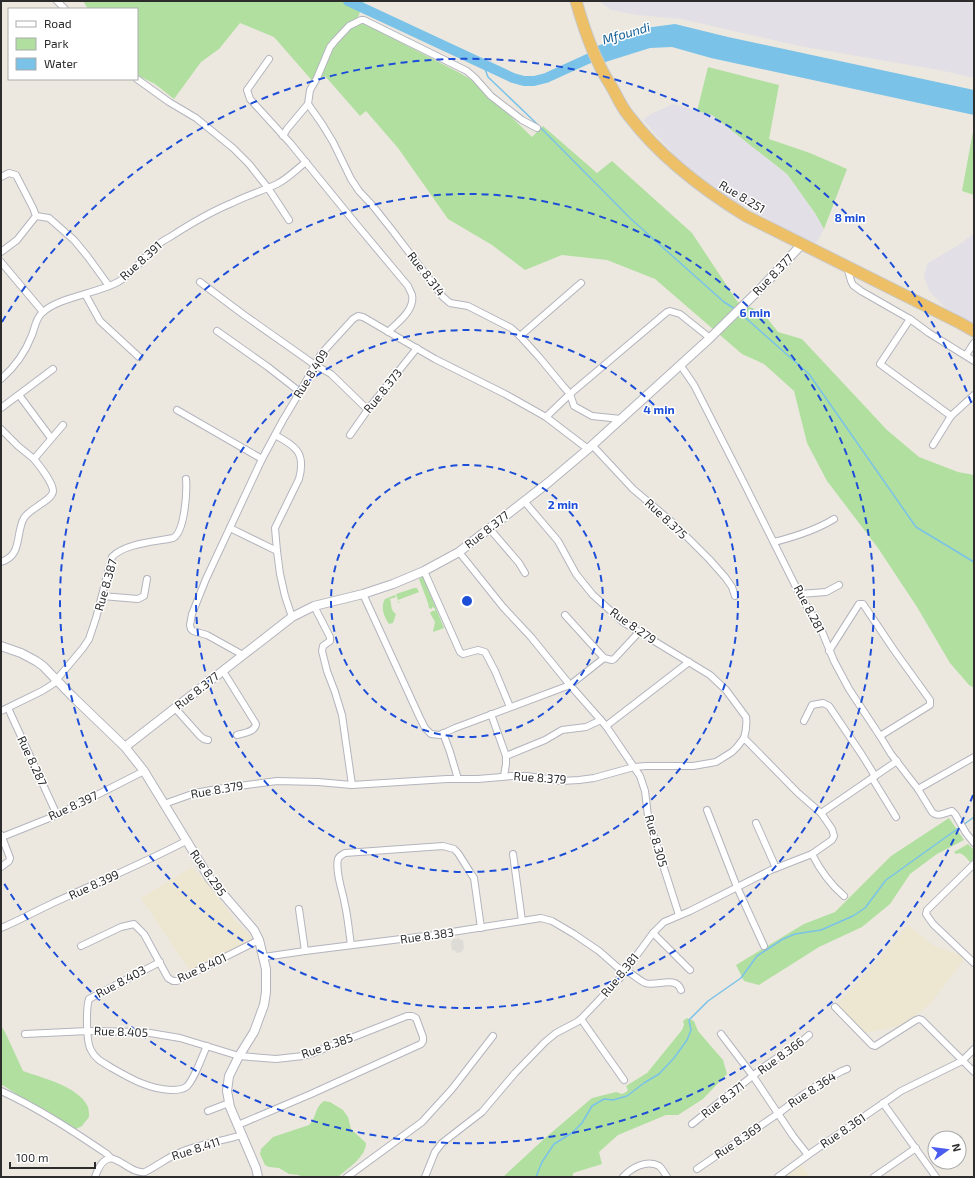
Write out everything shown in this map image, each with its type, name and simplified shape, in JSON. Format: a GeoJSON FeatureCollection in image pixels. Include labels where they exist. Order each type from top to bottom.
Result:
{"type":"FeatureCollection","features":[{"type":"Feature","properties":{"kind":"highway","name":"Rue 8.251"},"geometry":{"type":"LineString","coordinates":[[576,1],[581,19],[598,64],[628,115],[655,146],[679,169],[699,185],[746,216],[974,331]]}},
{"type":"Feature","properties":{"kind":"street"},"geometry":{"type":"LineString","coordinates":[[57,1],[65,8]]}},
{"type":"Feature","properties":{"kind":"street"},"geometry":{"type":"LineString","coordinates":[[283,136],[308,104],[310,90],[317,78],[330,47],[349,26],[361,20],[364,20],[467,71],[491,96],[522,120],[537,128]]}},
{"type":"Feature","properties":{"kind":"street"},"geometry":{"type":"LineString","coordinates":[[269,59],[247,90],[250,99],[306,162],[408,286],[412,295],[412,303],[409,310],[388,332]]}},
{"type":"Feature","properties":{"kind":"street"},"geometry":{"type":"LineString","coordinates":[[138,80],[219,135],[249,164],[268,188],[289,220]]}},
{"type":"Feature","properties":{"kind":"street","name":"Rue 8.314"},"geometry":{"type":"LineString","coordinates":[[308,104],[336,147],[351,179],[359,191],[392,230],[443,297],[450,303],[468,306],[511,328],[539,356],[570,394],[574,406],[592,416],[621,418]]}},
{"type":"Feature","properties":{"kind":"street","name":"Rue 8.391"},"geometry":{"type":"LineString","coordinates":[[43,312],[53,306],[119,282],[157,245],[169,237],[219,209],[277,184],[306,162]]}},
{"type":"Feature","properties":{"kind":"street"},"geometry":{"type":"LineString","coordinates":[[1,178],[9,173],[16,176],[28,196],[36,216]]}},
{"type":"Feature","properties":{"kind":"street"},"geometry":{"type":"LineString","coordinates":[[1,252],[17,240],[36,216]]}},
{"type":"Feature","properties":{"kind":"street"},"geometry":{"type":"LineString","coordinates":[[36,216],[49,218],[74,240],[108,286]]}},
{"type":"Feature","properties":{"kind":"street","name":"Rue 8.377"},"geometry":{"type":"LineString","coordinates":[[125,747],[292,617],[314,606],[363,594],[393,584],[424,571],[459,552],[590,447],[681,366],[763,286],[802,244]]}},
{"type":"Feature","properties":{"kind":"street"},"geometry":{"type":"LineString","coordinates":[[1,262],[43,312],[36,321],[26,348],[19,360],[1,379]]}},
{"type":"Feature","properties":{"kind":"street"},"geometry":{"type":"LineString","coordinates":[[847,267],[853,285],[861,291],[910,319],[929,333],[974,361]]}},
{"type":"Feature","properties":{"kind":"street"},"geometry":{"type":"LineString","coordinates":[[200,282],[314,365],[330,374],[368,410]]}},
{"type":"Feature","properties":{"kind":"street"},"geometry":{"type":"LineString","coordinates":[[520,336],[581,283]]}},
{"type":"Feature","properties":{"kind":"street"},"geometry":{"type":"LineString","coordinates":[[85,294],[100,321],[139,357]]}},
{"type":"Feature","properties":{"kind":"street"},"geometry":{"type":"LineString","coordinates":[[546,417],[570,394],[666,312],[670,311],[680,314],[710,338]]}},
{"type":"Feature","properties":{"kind":"street","name":"Rue 8.409"},"geometry":{"type":"LineString","coordinates":[[244,655],[207,635],[193,631],[190,625],[192,614],[206,579],[262,459],[282,420],[300,392],[314,365],[325,350],[354,318],[363,316],[388,332],[458,371],[546,417],[590,447]]}},
{"type":"Feature","properties":{"kind":"street"},"geometry":{"type":"LineString","coordinates":[[910,319],[880,364],[951,416]]}},
{"type":"Feature","properties":{"kind":"street"},"geometry":{"type":"LineString","coordinates":[[217,331],[300,392]]}},
{"type":"Feature","properties":{"kind":"street"},"geometry":{"type":"LineString","coordinates":[[966,355],[974,343]]}},
{"type":"Feature","properties":{"kind":"street","name":"Rue 8.373"},"geometry":{"type":"LineString","coordinates":[[350,435],[417,348]]}},
{"type":"Feature","properties":{"kind":"street","name":"Rue 8.281"},"geometry":{"type":"LineString","coordinates":[[681,366],[694,385],[800,594],[820,629],[829,651],[849,689],[896,761],[918,789],[932,812],[935,815],[940,815],[952,811],[974,843]]}},
{"type":"Feature","properties":{"kind":"street"},"geometry":{"type":"LineString","coordinates":[[1,408],[53,369]]}},
{"type":"Feature","properties":{"kind":"street"},"geometry":{"type":"LineString","coordinates":[[933,445],[951,416],[974,394]]}},
{"type":"Feature","properties":{"kind":"street"},"geometry":{"type":"LineString","coordinates":[[19,395],[51,438]]}},
{"type":"Feature","properties":{"kind":"street"},"geometry":{"type":"LineString","coordinates":[[176,410],[262,459]]}},
{"type":"Feature","properties":{"kind":"street"},"geometry":{"type":"LineString","coordinates":[[34,459],[63,425]]}},
{"type":"Feature","properties":{"kind":"street"},"geometry":{"type":"LineString","coordinates":[[1,428],[18,446],[34,459],[44,472],[52,486],[53,491],[52,496],[49,499],[28,513],[24,518],[16,550],[7,561],[1,562]]}},
{"type":"Feature","properties":{"kind":"street"},"geometry":{"type":"LineString","coordinates":[[275,435],[298,450],[301,459],[299,479],[276,524],[275,533],[285,596],[292,617]]}},
{"type":"Feature","properties":{"kind":"street","name":"Rue 8.375"},"geometry":{"type":"LineString","coordinates":[[590,447],[633,489],[672,522],[714,565],[732,587],[735,596]]}},
{"type":"Feature","properties":{"kind":"street","name":"Rue 8.387"},"geometry":{"type":"LineString","coordinates":[[1,711],[48,688],[83,648],[88,639],[102,596],[112,557],[117,552],[136,545],[177,537],[185,507],[187,491],[186,479]]}},
{"type":"Feature","properties":{"kind":"street","name":"Rue 8.279"},"geometry":{"type":"LineString","coordinates":[[524,501],[558,541],[570,566],[582,582],[602,603],[623,622],[689,662],[714,679],[726,690],[743,712],[747,722],[744,738]]}},
{"type":"Feature","properties":{"kind":"street"},"geometry":{"type":"LineString","coordinates":[[774,542],[787,539],[826,524],[834,519]]}},
{"type":"Feature","properties":{"kind":"street"},"geometry":{"type":"LineString","coordinates":[[230,528],[277,551]]}},
{"type":"Feature","properties":{"kind":"street"},"geometry":{"type":"LineString","coordinates":[[489,528],[519,563],[524,573]]}},
{"type":"Feature","properties":{"kind":"street","name":"Rue 8.305"},"geometry":{"type":"LineString","coordinates":[[459,552],[503,607],[531,637],[606,726],[640,776],[645,791],[648,816],[678,916]]}},
{"type":"Feature","properties":{"kind":"street"},"geometry":{"type":"LineString","coordinates":[[424,571],[460,652],[462,654],[478,650],[485,652],[495,671],[510,707]]}},
{"type":"Feature","properties":{"kind":"street"},"geometry":{"type":"LineString","coordinates":[[102,596],[141,599],[144,596],[147,579]]}},
{"type":"Feature","properties":{"kind":"street"},"geometry":{"type":"LineString","coordinates":[[800,594],[826,592],[839,585]]}},
{"type":"Feature","properties":{"kind":"street"},"geometry":{"type":"LineString","coordinates":[[363,594],[425,728],[431,734],[436,735],[443,733],[570,685],[604,658]]}},
{"type":"Feature","properties":{"kind":"street"},"geometry":{"type":"LineString","coordinates":[[829,651],[858,604],[863,604],[930,700],[930,705],[880,736]]}},
{"type":"Feature","properties":{"kind":"street"},"geometry":{"type":"LineString","coordinates":[[314,606],[330,638],[330,641],[323,646],[322,651],[342,715],[352,785]]}},
{"type":"Feature","properties":{"kind":"street"},"geometry":{"type":"LineString","coordinates":[[565,615],[604,658],[614,659],[639,632]]}},
{"type":"Feature","properties":{"kind":"street","name":"Rue 8.295"},"geometry":{"type":"LineString","coordinates":[[1,646],[18,651],[43,666],[125,747],[144,771],[210,879],[254,930],[259,940],[264,957],[267,981],[264,1005],[254,1032],[229,1076],[228,1084],[229,1103],[258,1177]]}},
{"type":"Feature","properties":{"kind":"street"},"geometry":{"type":"LineString","coordinates":[[606,726],[689,662]]}},
{"type":"Feature","properties":{"kind":"street"},"geometry":{"type":"LineString","coordinates":[[223,671],[256,724],[252,730],[237,735]]}},
{"type":"Feature","properties":{"kind":"street"},"geometry":{"type":"LineString","coordinates":[[804,721],[812,705],[823,704],[829,706],[862,755],[896,817]]}},
{"type":"Feature","properties":{"kind":"street","name":"Rue 8.287"},"geometry":{"type":"LineString","coordinates":[[8,708],[57,815]]}},
{"type":"Feature","properties":{"kind":"street"},"geometry":{"type":"LineString","coordinates":[[175,708],[200,736],[208,740]]}},
{"type":"Feature","properties":{"kind":"street"},"geometry":{"type":"LineString","coordinates":[[490,714],[506,756],[504,776]]}},
{"type":"Feature","properties":{"kind":"street"},"geometry":{"type":"LineString","coordinates":[[506,756],[546,740],[562,730],[586,727],[601,720]]}},
{"type":"Feature","properties":{"kind":"street"},"geometry":{"type":"LineString","coordinates":[[443,733],[458,780]]}},
{"type":"Feature","properties":{"kind":"street"},"geometry":{"type":"LineString","coordinates":[[744,738],[798,793],[821,813],[832,829],[834,836],[832,840],[812,854],[817,864],[830,882],[844,896]]}},
{"type":"Feature","properties":{"kind":"street","name":"Rue 8.379"},"geometry":{"type":"LineString","coordinates":[[164,804],[195,793],[277,781],[311,781],[352,785],[478,779],[504,776],[527,776],[561,781],[579,780],[594,778],[634,767],[693,766],[716,762],[732,752],[744,738]]}},
{"type":"Feature","properties":{"kind":"street"},"geometry":{"type":"LineString","coordinates":[[918,789],[974,757]]}},
{"type":"Feature","properties":{"kind":"street"},"geometry":{"type":"LineString","coordinates":[[821,813],[896,761]]}},
{"type":"Feature","properties":{"kind":"street","name":"Rue 8.397"},"geometry":{"type":"LineString","coordinates":[[2,836],[57,815],[144,771]]}},
{"type":"Feature","properties":{"kind":"street"},"geometry":{"type":"LineString","coordinates":[[707,810],[737,887],[764,946]]}},
{"type":"Feature","properties":{"kind":"street"},"geometry":{"type":"LineString","coordinates":[[756,823],[776,868]]}},
{"type":"Feature","properties":{"kind":"street"},"geometry":{"type":"LineString","coordinates":[[1,867],[9,862],[10,858],[2,836]]}},
{"type":"Feature","properties":{"kind":"street","name":"Rue 8.399"},"geometry":{"type":"LineString","coordinates":[[1,928],[186,841]]}},
{"type":"Feature","properties":{"kind":"street"},"geometry":{"type":"LineString","coordinates":[[351,945],[338,871],[338,861],[340,856],[345,853],[444,846],[454,849],[474,878],[481,928]]}},
{"type":"Feature","properties":{"kind":"street"},"geometry":{"type":"LineString","coordinates":[[514,854],[522,921]]}},
{"type":"Feature","properties":{"kind":"street","name":"Rue 8.381"},"geometry":{"type":"LineString","coordinates":[[425,1177],[435,1152],[442,1143],[482,1112],[515,1073],[548,1039],[581,1019],[625,971],[653,933],[664,922],[690,911],[776,868],[812,854]]}},
{"type":"Feature","properties":{"kind":"street"},"geometry":{"type":"LineString","coordinates":[[973,959],[933,924],[926,914],[927,910],[974,864]]}},
{"type":"Feature","properties":{"kind":"street"},"geometry":{"type":"LineString","coordinates":[[299,909],[305,951]]}},
{"type":"Feature","properties":{"kind":"street","name":"Rue 8.383"},"geometry":{"type":"LineString","coordinates":[[264,957],[433,935],[541,918],[552,921],[580,938],[625,971],[645,982],[656,984],[672,982],[677,983],[681,990]]}},
{"type":"Feature","properties":{"kind":"street","name":"Rue 8.401"},"geometry":{"type":"LineString","coordinates":[[82,946],[121,927],[134,924],[144,934],[168,978],[173,981],[177,981],[259,940]]}},
{"type":"Feature","properties":{"kind":"street"},"geometry":{"type":"LineString","coordinates":[[653,933],[690,970]]}},
{"type":"Feature","properties":{"kind":"street","name":"Rue 8.403"},"geometry":{"type":"LineString","coordinates":[[88,1031],[89,999],[160,962]]}},
{"type":"Feature","properties":{"kind":"street"},"geometry":{"type":"LineString","coordinates":[[835,1007],[872,1045],[875,1046],[919,1019],[922,1020],[974,1072]]}},
{"type":"Feature","properties":{"kind":"street","name":"Rue 8.385"},"geometry":{"type":"LineString","coordinates":[[238,1125],[421,1044],[423,1041],[423,1036],[416,1018],[407,1016],[303,1056],[276,1059],[239,1056]]}},
{"type":"Feature","properties":{"kind":"street"},"geometry":{"type":"LineString","coordinates":[[581,1019],[624,1080]]}},
{"type":"Feature","properties":{"kind":"street"},"geometry":{"type":"LineString","coordinates":[[88,1031],[88,1044],[91,1051],[97,1058],[138,1083],[162,1089],[183,1089],[188,1086],[207,1046]]}},
{"type":"Feature","properties":{"kind":"street","name":"Rue 8.405"},"geometry":{"type":"LineString","coordinates":[[24,1034],[88,1031],[144,1032],[180,1038],[239,1056]]}},
{"type":"Feature","properties":{"kind":"street","name":"Rue 8.361"},"geometry":{"type":"LineString","coordinates":[[721,1034],[753,1076],[793,1136],[808,1155],[902,1091],[962,1061],[974,1049]]}},
{"type":"Feature","properties":{"kind":"street","name":"Rue 8.366"},"geometry":{"type":"LineString","coordinates":[[753,1076],[809,1035]]}},
{"type":"Feature","properties":{"kind":"street"},"geometry":{"type":"LineString","coordinates":[[347,1177],[422,1122],[456,1084],[494,1036]]}},
{"type":"Feature","properties":{"kind":"street","name":"Rue 8.364"},"geometry":{"type":"LineString","coordinates":[[779,1113],[825,1080],[847,1070]]}},
{"type":"Feature","properties":{"kind":"street","name":"Rue 8.371"},"geometry":{"type":"LineString","coordinates":[[692,1124],[753,1076]]}},
{"type":"Feature","properties":{"kind":"street"},"geometry":{"type":"LineString","coordinates":[[1,1091],[72,1131],[107,1154],[111,1158],[103,1162],[98,1168],[95,1177]]}},
{"type":"Feature","properties":{"kind":"street"},"geometry":{"type":"LineString","coordinates":[[208,1111],[229,1103]]}},
{"type":"Feature","properties":{"kind":"street"},"geometry":{"type":"LineString","coordinates":[[883,1103],[936,1177]]}},
{"type":"Feature","properties":{"kind":"street","name":"Rue 8.369"},"geometry":{"type":"LineString","coordinates":[[697,1168],[779,1113]]}},
{"type":"Feature","properties":{"kind":"street","name":"Rue 8.411"},"geometry":{"type":"LineString","coordinates":[[111,1158],[141,1173],[190,1148],[242,1135]]}},
{"type":"Feature","properties":{"kind":"street"},"geometry":{"type":"LineString","coordinates":[[874,1177],[916,1148]]}},
{"type":"Feature","properties":{"kind":"street"},"geometry":{"type":"LineString","coordinates":[[778,1177],[808,1155]]}},
{"type":"Feature","properties":{"kind":"street"},"geometry":{"type":"LineString","coordinates":[[623,1177],[626,1173],[640,1165],[650,1164],[660,1167],[667,1177]]}},
{"type":"Feature","properties":{"kind":"shaded area"},"geometry":{"type":"Polygon","coordinates":[[[599,1],[958,1],[974,3],[974,78],[944,71],[799,46],[681,19],[637,15],[611,10],[599,1]]]}},
{"type":"Feature","properties":{"kind":"shaded area"},"geometry":{"type":"Polygon","coordinates":[[[673,104],[712,115],[787,174],[815,213],[824,229],[819,239],[815,243],[727,197],[680,161],[643,120],[651,114],[673,104]]]}},
{"type":"Feature","properties":{"kind":"shaded area"},"geometry":{"type":"Polygon","coordinates":[[[974,233],[974,331],[960,323],[929,291],[924,275],[928,263],[962,243],[974,233]]]}},
{"type":"Feature","properties":{"kind":"shaded area"},"geometry":{"type":"Polygon","coordinates":[[[192,867],[212,888],[233,918],[253,939],[190,971],[141,898],[192,867]]]}},
{"type":"Feature","properties":{"kind":"shaded area"},"geometry":{"type":"Polygon","coordinates":[[[908,925],[934,946],[966,957],[929,1005],[904,1025],[865,1033],[837,1005],[908,925]]]}},
{"type":"Feature","properties":{"kind":"shaded area"},"geometry":{"type":"Polygon","coordinates":[[[460,938],[460,940],[463,940],[464,949],[462,952],[456,953],[455,950],[452,951],[451,941],[453,941],[453,939],[460,938]]]}},
{"type":"Feature","properties":{"kind":"shaded area"},"geometry":{"type":"Polygon","coordinates":[[[799,1162],[810,1177],[778,1177],[799,1162]]]}},
{"type":"Feature","properties":{"kind":"green space"},"geometry":{"type":"Polygon","coordinates":[[[83,1],[364,1],[357,20],[475,82],[532,137],[543,126],[597,173],[612,161],[692,233],[737,301],[744,308],[750,307],[763,313],[778,332],[802,339],[887,430],[919,457],[958,472],[974,475],[974,688],[969,685],[950,663],[917,607],[878,548],[827,481],[807,443],[794,391],[764,364],[742,354],[655,279],[607,260],[562,255],[525,270],[492,245],[448,219],[398,148],[366,111],[360,116],[325,76],[315,84],[274,37],[240,23],[219,49],[201,62],[174,99],[155,84],[138,76],[138,8],[87,8],[83,1]]]}},
{"type":"Feature","properties":{"kind":"green space"},"geometry":{"type":"Polygon","coordinates":[[[708,67],[779,85],[769,139],[810,153],[847,169],[824,229],[815,213],[787,174],[712,115],[697,111],[708,67]]]}},
{"type":"Feature","properties":{"kind":"green space"},"geometry":{"type":"Polygon","coordinates":[[[974,126],[974,195],[962,191],[974,126]]]}},
{"type":"Feature","properties":{"kind":"green space"},"geometry":{"type":"Polygon","coordinates":[[[423,576],[444,628],[433,632],[435,622],[430,613],[435,611],[435,609],[433,607],[431,609],[429,608],[419,579],[423,576]]]}},
{"type":"Feature","properties":{"kind":"green space"},"geometry":{"type":"Polygon","coordinates":[[[417,588],[419,592],[398,600],[396,594],[417,588]]]}},
{"type":"Feature","properties":{"kind":"green space"},"geometry":{"type":"Polygon","coordinates":[[[395,595],[396,597],[390,599],[392,609],[396,614],[393,623],[389,624],[384,615],[383,605],[385,599],[395,595]]]}},
{"type":"Feature","properties":{"kind":"green space"},"geometry":{"type":"Polygon","coordinates":[[[949,818],[964,840],[937,854],[910,874],[890,904],[862,927],[819,947],[759,985],[744,981],[736,965],[804,924],[835,912],[891,856],[949,818]]]}},
{"type":"Feature","properties":{"kind":"green space"},"geometry":{"type":"Polygon","coordinates":[[[968,844],[974,850],[974,859],[970,862],[962,854],[956,854],[954,852],[968,844]]]}},
{"type":"Feature","properties":{"kind":"green space"},"geometry":{"type":"Polygon","coordinates":[[[687,1018],[694,1021],[698,1031],[723,1060],[727,1074],[703,1099],[678,1115],[666,1115],[618,1135],[599,1152],[602,1164],[573,1173],[573,1177],[503,1177],[544,1139],[592,1098],[616,1092],[622,1094],[626,1092],[628,1090],[626,1086],[647,1073],[682,1030],[684,1025],[683,1021],[687,1018]]]}},
{"type":"Feature","properties":{"kind":"green space"},"geometry":{"type":"Polygon","coordinates":[[[1,1026],[23,1071],[67,1088],[82,1098],[88,1106],[89,1117],[82,1126],[72,1131],[1,1084],[1,1026]]]}},
{"type":"Feature","properties":{"kind":"green space"},"geometry":{"type":"Polygon","coordinates":[[[324,1101],[330,1102],[343,1110],[348,1117],[351,1129],[366,1143],[360,1158],[338,1177],[300,1177],[299,1175],[289,1174],[279,1168],[265,1165],[260,1154],[261,1149],[273,1137],[309,1125],[324,1101]]]}},
{"type":"Feature","properties":{"kind":"water"},"geometry":{"type":"Polygon","coordinates":[[[675,24],[728,37],[974,90],[974,115],[711,58],[672,47],[650,48],[599,64],[592,48],[645,28],[675,24]]]}},
{"type":"Feature","properties":{"kind":"waterway","name":"Mfoundi"},"geometry":{"type":"LineString","coordinates":[[348,1],[513,78],[524,81],[534,81],[546,78],[603,53]]}},
{"type":"Feature","properties":{"kind":"waterway"},"geometry":{"type":"LineString","coordinates":[[483,64],[488,77],[631,219],[724,302],[735,309]]}},
{"type":"Feature","properties":{"kind":"waterway"},"geometry":{"type":"LineString","coordinates":[[740,313],[809,374],[916,527],[974,562]]}},
{"type":"Feature","properties":{"kind":"waterway"},"geometry":{"type":"LineString","coordinates":[[963,825],[974,817]]}},
{"type":"Feature","properties":{"kind":"waterway"},"geometry":{"type":"LineString","coordinates":[[536,1177],[542,1162],[554,1144],[572,1133],[582,1123],[592,1106],[604,1099],[613,1100],[627,1096],[659,1074],[674,1058],[687,1040],[691,1030],[689,1020],[708,1001],[741,978],[757,956],[783,939],[795,934],[821,930],[853,916],[865,908],[886,880],[960,827]]}}]}
